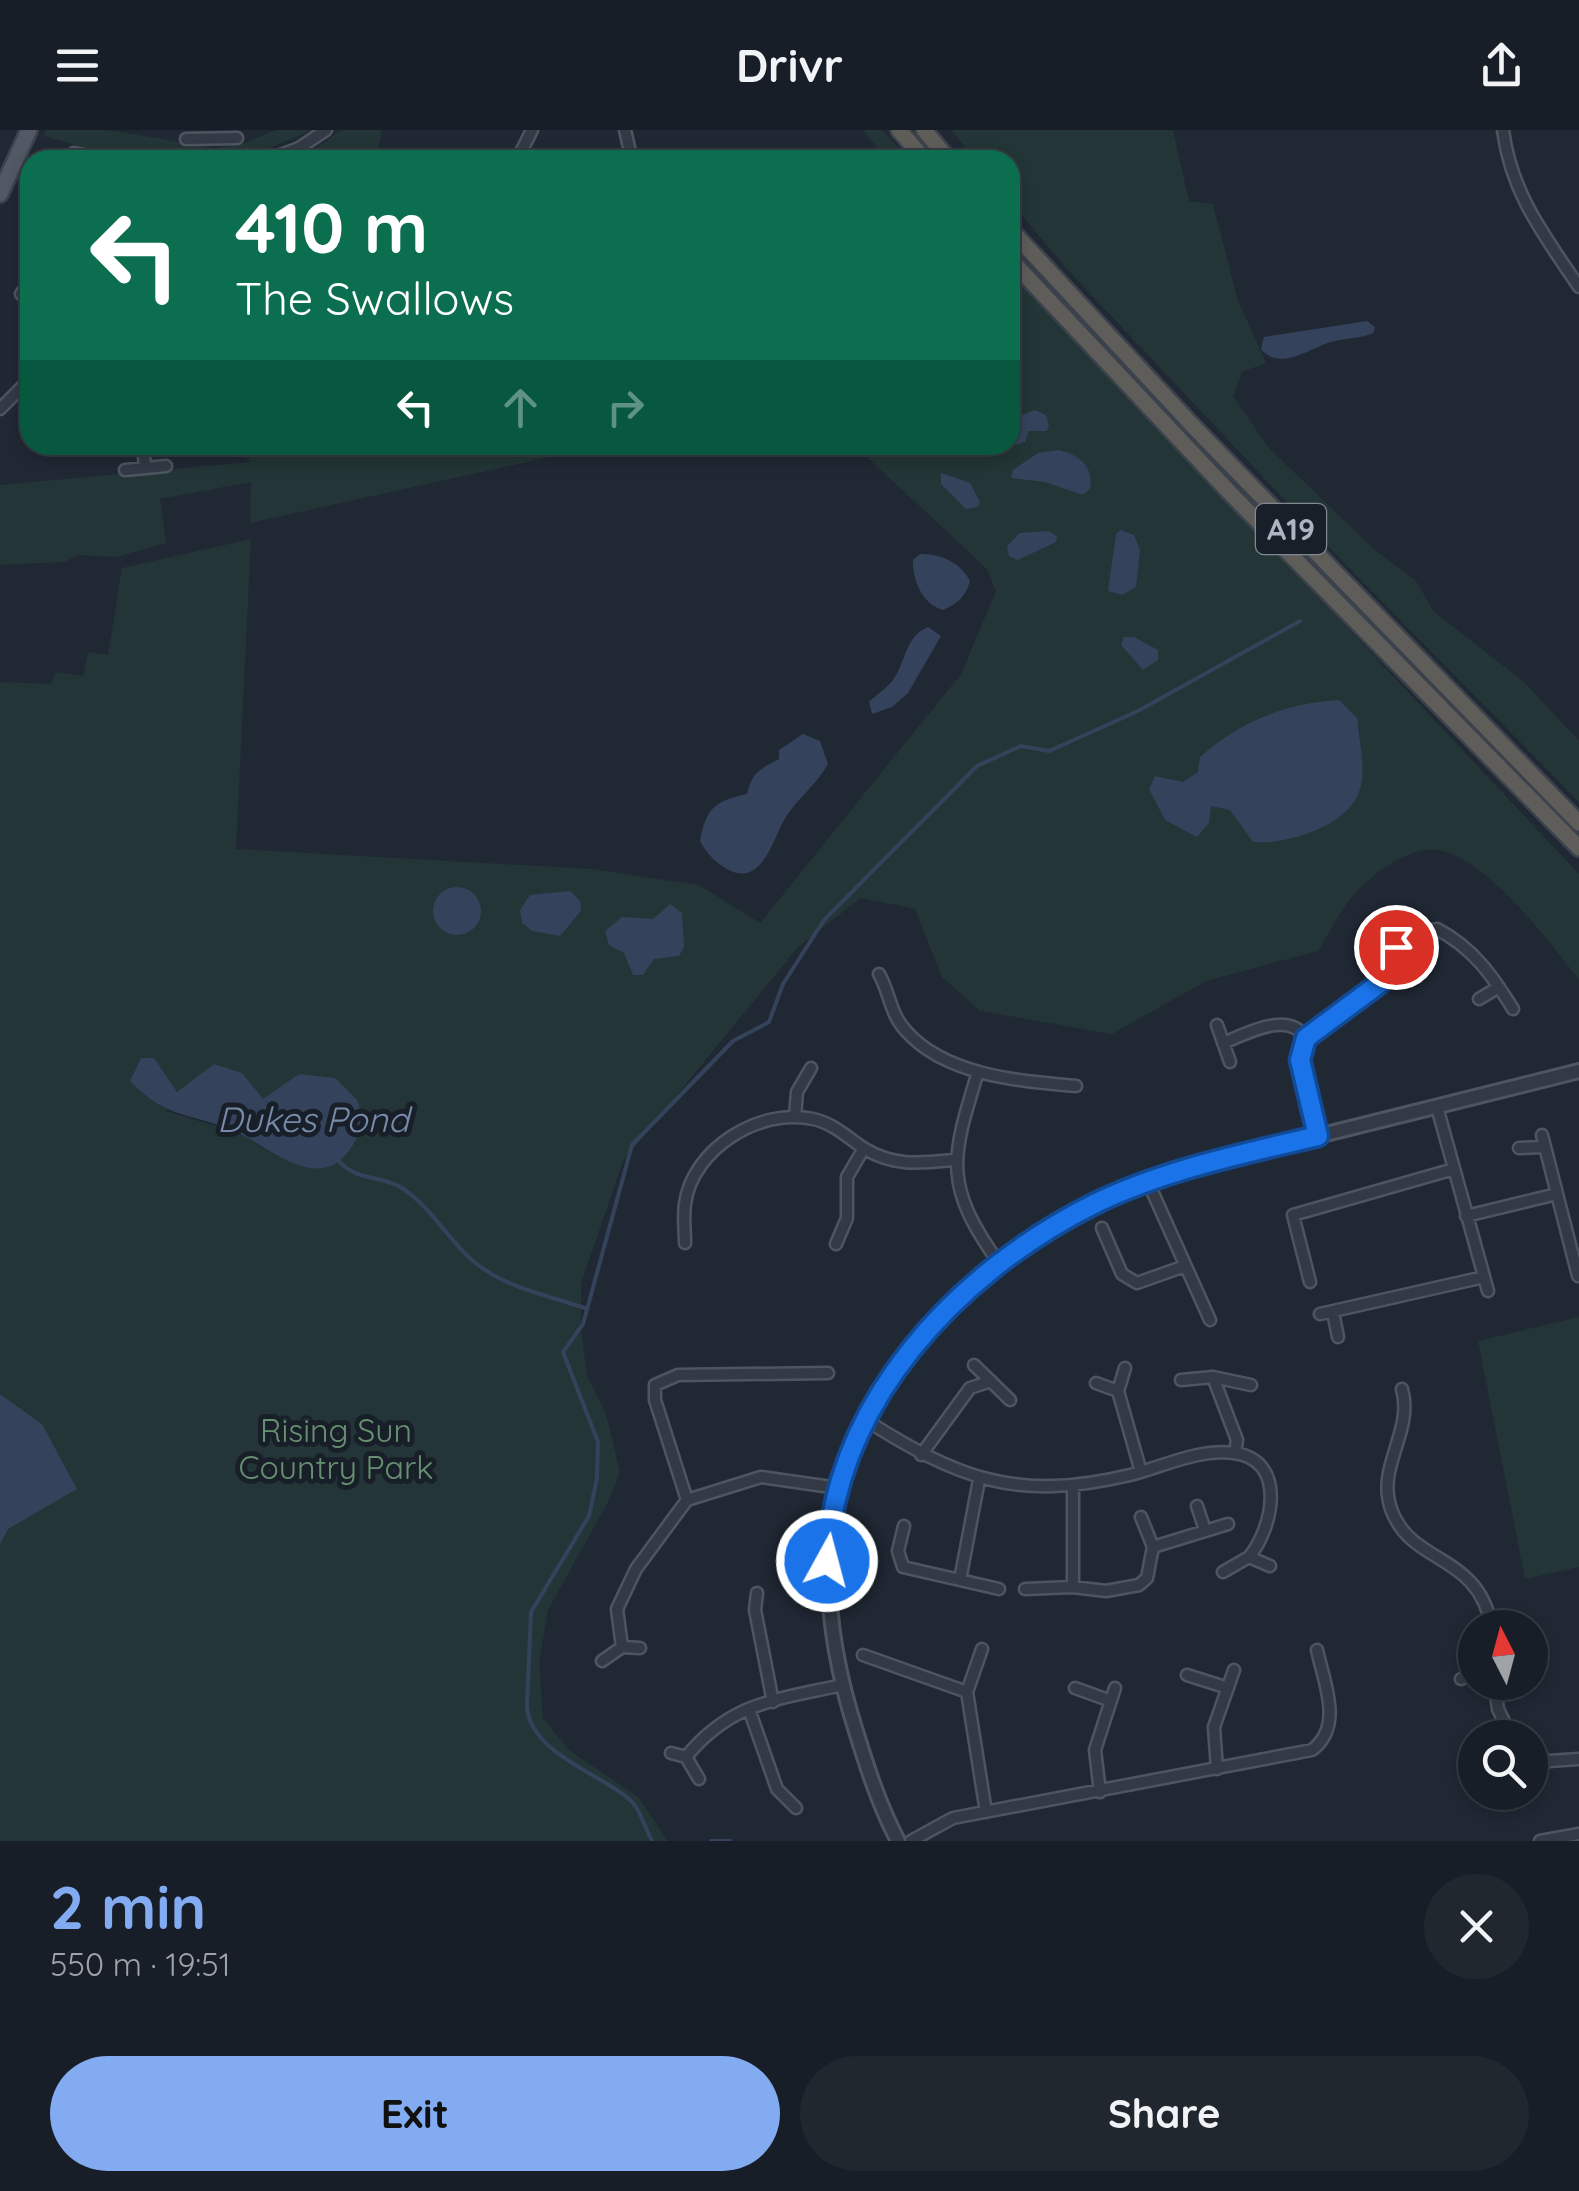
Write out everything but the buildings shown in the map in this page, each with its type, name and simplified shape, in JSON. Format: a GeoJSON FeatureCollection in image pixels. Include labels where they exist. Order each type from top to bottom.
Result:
{"type":"FeatureCollection","features":[{"type":"Feature","properties":{"kind":"highway"},"geometry":{"type":"LineString","coordinates":[[899,130],[916,150]]}},
{"type":"Feature","properties":{"kind":"highway"},"geometry":{"type":"LineString","coordinates":[[924,130],[941,150]]}},
{"type":"Feature","properties":{"kind":"highway","name":"A19"},"geometry":{"type":"LineString","coordinates":[[1020,241],[1205,440],[1579,823]]}},
{"type":"Feature","properties":{"kind":"highway","name":"A19"},"geometry":{"type":"LineString","coordinates":[[1020,270],[1230,493],[1579,848]]}},
{"type":"Feature","properties":{"kind":"main road"},"geometry":{"type":"LineString","coordinates":[[0,179],[20,130]]}},
{"type":"Feature","properties":{"kind":"main road"},"geometry":{"type":"LineString","coordinates":[[0,194],[29,130]]}},
{"type":"Feature","properties":{"kind":"street"},"geometry":{"type":"LineString","coordinates":[[294,150],[326,130]]}},
{"type":"Feature","properties":{"kind":"street"},"geometry":{"type":"LineString","coordinates":[[1502,130],[1511,176],[1526,209],[1579,287]]}},
{"type":"Feature","properties":{"kind":"street"},"geometry":{"type":"LineString","coordinates":[[186,139],[237,138]]}},
{"type":"Feature","properties":{"kind":"street"},"geometry":{"type":"LineString","coordinates":[[0,409],[20,390]]}},
{"type":"Feature","properties":{"kind":"street"},"geometry":{"type":"LineString","coordinates":[[144,455],[145,468]]}},
{"type":"Feature","properties":{"kind":"street"},"geometry":{"type":"LineString","coordinates":[[125,470],[166,466]]}},
{"type":"Feature","properties":{"kind":"street"},"geometry":{"type":"LineString","coordinates":[[1318,1136],[1300,1060],[1306,1038],[1380,983],[1396,947],[1412,934],[1437,929],[1462,942],[1514,1009]]}},
{"type":"Feature","properties":{"kind":"street"},"geometry":{"type":"LineString","coordinates":[[879,974],[892,1010],[906,1032],[932,1052],[978,1072],[1076,1086]]}},
{"type":"Feature","properties":{"kind":"street"},"geometry":{"type":"LineString","coordinates":[[1479,998],[1499,986]]}},
{"type":"Feature","properties":{"kind":"street"},"geometry":{"type":"LineString","coordinates":[[1223,1043],[1271,1024],[1292,1027],[1306,1038]]}},
{"type":"Feature","properties":{"kind":"street"},"geometry":{"type":"LineString","coordinates":[[1216,1025],[1230,1062]]}},
{"type":"Feature","properties":{"kind":"street"},"geometry":{"type":"LineString","coordinates":[[795,1116],[797,1092],[811,1068]]}},
{"type":"Feature","properties":{"kind":"street"},"geometry":{"type":"LineString","coordinates":[[898,1841],[870,1775],[842,1685],[827,1595],[827,1551],[838,1488],[864,1419],[922,1336],[1000,1263],[1069,1218],[1148,1182],[1579,1071]]}},
{"type":"Feature","properties":{"kind":"street"},"geometry":{"type":"LineString","coordinates":[[978,1072],[954,1160],[960,1194],[974,1227],[1000,1263]]}},
{"type":"Feature","properties":{"kind":"street"},"geometry":{"type":"LineString","coordinates":[[1438,1107],[1488,1291]]}},
{"type":"Feature","properties":{"kind":"street"},"geometry":{"type":"LineString","coordinates":[[685,1243],[684,1202],[718,1145],[764,1122],[795,1116],[816,1119],[864,1148],[904,1165],[954,1160]]}},
{"type":"Feature","properties":{"kind":"street"},"geometry":{"type":"LineString","coordinates":[[1519,1148],[1543,1141],[1578,1276]]}},
{"type":"Feature","properties":{"kind":"street"},"geometry":{"type":"LineString","coordinates":[[836,1244],[847,1218],[847,1177],[864,1148]]}},
{"type":"Feature","properties":{"kind":"street"},"geometry":{"type":"LineString","coordinates":[[1310,1282],[1293,1215],[1454,1169]]}},
{"type":"Feature","properties":{"kind":"street"},"geometry":{"type":"LineString","coordinates":[[1148,1182],[1207,1314],[1192,1314]]}},
{"type":"Feature","properties":{"kind":"street"},"geometry":{"type":"LineString","coordinates":[[1466,1216],[1557,1194]]}},
{"type":"Feature","properties":{"kind":"street"},"geometry":{"type":"LineString","coordinates":[[1102,1228],[1122,1274],[1137,1283],[1186,1266]]}},
{"type":"Feature","properties":{"kind":"street"},"geometry":{"type":"LineString","coordinates":[[1338,1338],[1326,1313],[1484,1277]]}},
{"type":"Feature","properties":{"kind":"street"},"geometry":{"type":"LineString","coordinates":[[974,1365],[1010,1400]]}},
{"type":"Feature","properties":{"kind":"street"},"geometry":{"type":"LineString","coordinates":[[1125,1368],[1118,1391],[1142,1472]]}},
{"type":"Feature","properties":{"kind":"street"},"geometry":{"type":"LineString","coordinates":[[687,1500],[655,1385],[678,1375],[828,1373]]}},
{"type":"Feature","properties":{"kind":"street"},"geometry":{"type":"LineString","coordinates":[[1181,1380],[1213,1377],[1250,1385]]}},
{"type":"Feature","properties":{"kind":"street"},"geometry":{"type":"LineString","coordinates":[[1213,1377],[1237,1440],[1236,1452]]}},
{"type":"Feature","properties":{"kind":"street"},"geometry":{"type":"LineString","coordinates":[[920,1455],[970,1388],[991,1381]]}},
{"type":"Feature","properties":{"kind":"street"},"geometry":{"type":"LineString","coordinates":[[1096,1383],[1118,1391]]}},
{"type":"Feature","properties":{"kind":"street"},"geometry":{"type":"LineString","coordinates":[[1402,1389],[1404,1424],[1387,1480],[1392,1510],[1416,1542],[1471,1578],[1486,1610]]}},
{"type":"Feature","properties":{"kind":"street"},"geometry":{"type":"LineString","coordinates":[[864,1419],[920,1455],[980,1480],[1072,1484],[1142,1472],[1208,1453],[1236,1452],[1252,1460],[1270,1488],[1268,1528],[1249,1557],[1223,1572]]}},
{"type":"Feature","properties":{"kind":"street"},"geometry":{"type":"LineString","coordinates":[[622,1646],[617,1609],[636,1569],[687,1500],[761,1477],[838,1488]]}},
{"type":"Feature","properties":{"kind":"street"},"geometry":{"type":"LineString","coordinates":[[960,1580],[980,1480]]}},
{"type":"Feature","properties":{"kind":"street"},"geometry":{"type":"LineString","coordinates":[[1072,1484],[1073,1587]]}},
{"type":"Feature","properties":{"kind":"street"},"geometry":{"type":"LineString","coordinates":[[1197,1506],[1205,1530]]}},
{"type":"Feature","properties":{"kind":"street"},"geometry":{"type":"LineString","coordinates":[[1025,1590],[1073,1587],[1106,1591],[1139,1585],[1147,1578],[1153,1547],[1141,1517]]}},
{"type":"Feature","properties":{"kind":"street"},"geometry":{"type":"LineString","coordinates":[[1153,1547],[1228,1524]]}},
{"type":"Feature","properties":{"kind":"street"},"geometry":{"type":"LineString","coordinates":[[904,1526],[898,1551],[902,1567],[998,1590]]}},
{"type":"Feature","properties":{"kind":"street"},"geometry":{"type":"LineString","coordinates":[[1249,1557],[1270,1566]]}},
{"type":"Feature","properties":{"kind":"street"},"geometry":{"type":"LineString","coordinates":[[757,1592],[755,1610],[772,1702]]}},
{"type":"Feature","properties":{"kind":"street"},"geometry":{"type":"LineString","coordinates":[[602,1661],[622,1646],[640,1648]]}},
{"type":"Feature","properties":{"kind":"street"},"geometry":{"type":"LineString","coordinates":[[982,1649],[967,1692],[986,1812]]}},
{"type":"Feature","properties":{"kind":"street"},"geometry":{"type":"LineString","coordinates":[[910,1841],[939,1823],[986,1812],[1302,1754],[1327,1736],[1330,1720],[1317,1650]]}},
{"type":"Feature","properties":{"kind":"street"},"geometry":{"type":"LineString","coordinates":[[863,1655],[967,1692]]}},
{"type":"Feature","properties":{"kind":"street"},"geometry":{"type":"LineString","coordinates":[[876,1677],[880,1662]]}},
{"type":"Feature","properties":{"kind":"street"},"geometry":{"type":"LineString","coordinates":[[1217,1769],[1214,1727],[1234,1670]]}},
{"type":"Feature","properties":{"kind":"street"},"geometry":{"type":"LineString","coordinates":[[1188,1675],[1228,1688]]}},
{"type":"Feature","properties":{"kind":"street"},"geometry":{"type":"LineString","coordinates":[[686,1757],[710,1728],[749,1709],[842,1685]]}},
{"type":"Feature","properties":{"kind":"street"},"geometry":{"type":"LineString","coordinates":[[1075,1688],[1111,1702]]}},
{"type":"Feature","properties":{"kind":"street"},"geometry":{"type":"LineString","coordinates":[[1100,1792],[1096,1750],[1115,1688]]}},
{"type":"Feature","properties":{"kind":"street"},"geometry":{"type":"LineString","coordinates":[[749,1709],[777,1789],[796,1808]]}},
{"type":"Feature","properties":{"kind":"street"},"geometry":{"type":"LineString","coordinates":[[671,1752],[686,1757],[699,1779]]}},
{"type":"Feature","properties":{"kind":"street"},"geometry":{"type":"LineString","coordinates":[[1548,1761],[1575,1760]]}},
{"type":"Feature","properties":{"kind":"street"},"geometry":{"type":"LineString","coordinates":[[1540,1841],[1579,1834]]}},
{"type":"Feature","properties":{"kind":"green space"},"geometry":{"type":"Polygon","coordinates":[[[45,130],[108,130],[215,148],[242,144],[276,130],[312,130],[265,150],[93,150],[44,136],[45,130]]]}},
{"type":"Feature","properties":{"kind":"green space"},"geometry":{"type":"Polygon","coordinates":[[[341,130],[382,130],[378,150],[314,150],[341,130]]]}},
{"type":"Feature","properties":{"kind":"green space"},"geometry":{"type":"Polygon","coordinates":[[[863,130],[882,130],[901,150],[879,150],[863,130]]]}},
{"type":"Feature","properties":{"kind":"green space"},"geometry":{"type":"Polygon","coordinates":[[[951,130],[1173,130],[1189,201],[1213,204],[1237,298],[1266,363],[1242,372],[1233,396],[1269,448],[1376,551],[1416,581],[1434,612],[1523,681],[1579,741],[1579,802],[1344,563],[1066,268],[1020,213],[1020,150],[968,150],[951,130]]]}},
{"type":"Feature","properties":{"kind":"green space","name":"Rising Sun Country Park"},"geometry":{"type":"Polygon","coordinates":[[[1020,279],[1579,874],[1579,980],[1496,884],[1456,856],[1437,850],[1414,852],[1373,877],[1345,905],[1318,951],[1206,981],[1112,1034],[980,1011],[942,977],[915,909],[861,898],[798,947],[623,1161],[581,1284],[587,1376],[606,1414],[620,1472],[608,1502],[548,1610],[539,1663],[543,1718],[569,1750],[638,1797],[668,1841],[0,1841],[0,1544],[42,1424],[0,1394],[0,682],[51,684],[56,672],[83,676],[88,652],[108,655],[122,568],[251,539],[236,849],[592,869],[699,885],[760,923],[961,674],[996,591],[987,569],[865,455],[1020,455],[1020,279]],[[202,1078],[165,1111],[237,1132],[278,1157],[268,1110],[202,1078]]]}},
{"type":"Feature","properties":{"kind":"green space"},"geometry":{"type":"Polygon","coordinates":[[[243,455],[559,455],[250,523],[251,482],[160,499],[166,543],[116,557],[78,555],[65,562],[0,565],[0,485],[251,462],[243,455]]]}},
{"type":"Feature","properties":{"kind":"green space"},"geometry":{"type":"Polygon","coordinates":[[[1579,1317],[1579,1567],[1525,1579],[1478,1341],[1579,1317]]]}},
{"type":"Feature","properties":{"kind":"water"},"geometry":{"type":"Polygon","coordinates":[[[1367,321],[1375,327],[1373,333],[1331,342],[1295,356],[1277,358],[1261,349],[1264,337],[1367,321]]]}},
{"type":"Feature","properties":{"kind":"water"},"geometry":{"type":"Polygon","coordinates":[[[1035,410],[1046,415],[1049,427],[1046,431],[1029,431],[1025,442],[1020,444],[1020,416],[1035,410]]]}},
{"type":"Feature","properties":{"kind":"water"},"geometry":{"type":"Polygon","coordinates":[[[1059,450],[1073,455],[1087,468],[1090,489],[1083,495],[1045,482],[1011,478],[1013,470],[1038,453],[1059,450]]]}},
{"type":"Feature","properties":{"kind":"water"},"geometry":{"type":"Polygon","coordinates":[[[941,473],[970,483],[980,502],[977,507],[966,509],[941,484],[941,473]]]}},
{"type":"Feature","properties":{"kind":"water"},"geometry":{"type":"Polygon","coordinates":[[[1121,530],[1134,535],[1140,550],[1136,587],[1122,595],[1108,591],[1116,534],[1121,530]]]}},
{"type":"Feature","properties":{"kind":"water"},"geometry":{"type":"Polygon","coordinates":[[[1048,531],[1057,536],[1056,542],[1018,560],[1009,556],[1007,546],[1020,533],[1048,531]]]}},
{"type":"Feature","properties":{"kind":"water"},"geometry":{"type":"Polygon","coordinates":[[[920,554],[949,560],[966,574],[968,586],[953,605],[943,610],[920,591],[913,560],[920,554]]]}},
{"type":"Feature","properties":{"kind":"water"},"geometry":{"type":"Polygon","coordinates":[[[928,627],[941,636],[908,693],[892,707],[872,714],[869,702],[893,680],[910,643],[928,627]]]}},
{"type":"Feature","properties":{"kind":"water"},"geometry":{"type":"Polygon","coordinates":[[[1124,637],[1134,637],[1158,650],[1158,660],[1143,670],[1121,645],[1124,637]]]}},
{"type":"Feature","properties":{"kind":"water"},"geometry":{"type":"Polygon","coordinates":[[[1339,700],[1357,718],[1362,772],[1354,802],[1331,823],[1283,840],[1253,842],[1230,810],[1211,806],[1209,823],[1197,837],[1165,820],[1149,789],[1155,776],[1183,782],[1198,772],[1200,757],[1248,724],[1301,705],[1339,700]]]}},
{"type":"Feature","properties":{"kind":"water"},"geometry":{"type":"Polygon","coordinates":[[[803,734],[820,741],[828,764],[789,812],[757,868],[739,873],[727,869],[700,841],[709,813],[720,803],[747,794],[758,772],[779,759],[779,750],[803,734]]]}},
{"type":"Feature","properties":{"kind":"water"},"geometry":{"type":"Polygon","coordinates":[[[457,887],[474,894],[481,911],[474,928],[457,935],[440,928],[433,911],[440,894],[457,887]]]}},
{"type":"Feature","properties":{"kind":"water"},"geometry":{"type":"Polygon","coordinates":[[[570,891],[580,901],[581,911],[560,936],[532,931],[522,923],[520,910],[530,895],[570,891]]]}},
{"type":"Feature","properties":{"kind":"water"},"geometry":{"type":"Polygon","coordinates":[[[670,904],[682,913],[684,947],[679,956],[654,959],[643,975],[633,975],[624,953],[609,945],[605,931],[622,917],[653,919],[670,904]]]}},
{"type":"Feature","properties":{"kind":"water","name":"Dukes Pond"},"geometry":{"type":"Polygon","coordinates":[[[141,1058],[154,1058],[177,1092],[214,1064],[242,1073],[263,1099],[299,1074],[335,1078],[358,1101],[358,1133],[353,1146],[335,1164],[321,1168],[291,1162],[232,1130],[155,1102],[130,1081],[141,1058]]]}},
{"type":"Feature","properties":{"kind":"water"},"geometry":{"type":"Polygon","coordinates":[[[0,1394],[42,1424],[77,1489],[8,1529],[0,1544],[0,1394]]]}},
{"type":"Feature","properties":{"kind":"waterway"},"geometry":{"type":"LineString","coordinates":[[652,1841],[629,1799],[567,1760],[539,1736],[527,1705],[531,1612],[589,1516],[597,1478],[598,1442],[563,1352],[583,1324],[632,1145],[733,1041],[769,1022],[783,984],[824,920],[977,766],[1021,746],[1049,751],[1138,711],[1300,621]]}},
{"type":"Feature","properties":{"kind":"waterway"},"geometry":{"type":"LineString","coordinates":[[340,1162],[353,1172],[402,1188],[463,1251],[497,1277],[585,1308]]}},
{"type":"Feature","properties":{"kind":"waterway"},"geometry":{"type":"LineString","coordinates":[[711,1841],[730,1841]]}},
{"type":"Feature","properties":{"kind":"route"},"geometry":{"type":"LineString","coordinates":[[827,1561],[832,1512],[849,1452],[884,1386],[922,1336],[1000,1263],[1093,1205],[1173,1173],[1318,1136],[1301,1050],[1306,1038],[1380,983],[1396,947]]}}]}
